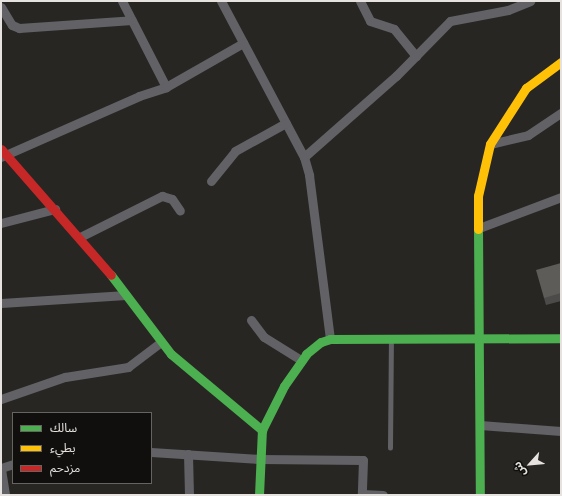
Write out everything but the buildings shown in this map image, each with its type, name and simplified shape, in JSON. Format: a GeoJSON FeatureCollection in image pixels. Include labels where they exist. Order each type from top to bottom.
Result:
{"type":"FeatureCollection","features":[{"type":"Feature","properties":{"kind":"street"},"geometry":{"type":"LineString","coordinates":[[122,1],[166,87]]}},
{"type":"Feature","properties":{"kind":"street"},"geometry":{"type":"LineString","coordinates":[[221,1],[304,157],[309,175],[330,339]]}},
{"type":"Feature","properties":{"kind":"street"},"geometry":{"type":"LineString","coordinates":[[360,1],[370,21],[394,30],[416,56]]}},
{"type":"Feature","properties":{"kind":"street"},"geometry":{"type":"LineString","coordinates":[[304,157],[416,56],[450,21],[508,10],[530,1]]}},
{"type":"Feature","properties":{"kind":"street"},"geometry":{"type":"LineString","coordinates":[[1,7],[9,22],[19,28],[132,20]]}},
{"type":"Feature","properties":{"kind":"street"},"geometry":{"type":"LineString","coordinates":[[243,43],[166,87],[139,96],[3,154],[80,237],[126,294],[171,354],[262,430]]}},
{"type":"Feature","properties":{"kind":"street"},"geometry":{"type":"LineString","coordinates":[[480,495],[481,338],[478,196],[490,144],[526,88],[561,62]]}},
{"type":"Feature","properties":{"kind":"street"},"geometry":{"type":"LineString","coordinates":[[490,144],[528,136],[561,113]]}},
{"type":"Feature","properties":{"kind":"street"},"geometry":{"type":"LineString","coordinates":[[211,181],[235,151],[286,122]]}},
{"type":"Feature","properties":{"kind":"street"},"geometry":{"type":"LineString","coordinates":[[80,237],[165,196],[172,199],[180,211]]}},
{"type":"Feature","properties":{"kind":"street"},"geometry":{"type":"LineString","coordinates":[[479,228],[561,197]]}},
{"type":"Feature","properties":{"kind":"street"},"geometry":{"type":"LineString","coordinates":[[1,223],[55,209]]}},
{"type":"Feature","properties":{"kind":"street"},"geometry":{"type":"LineString","coordinates":[[1,303],[126,294]]}},
{"type":"Feature","properties":{"kind":"street"},"geometry":{"type":"LineString","coordinates":[[251,320],[264,337],[301,360]]}},
{"type":"Feature","properties":{"kind":"street"},"geometry":{"type":"LineString","coordinates":[[259,495],[262,430],[284,386],[301,360],[314,346],[330,339],[561,338]]}},
{"type":"Feature","properties":{"kind":"street"},"geometry":{"type":"LineString","coordinates":[[1,399],[65,377],[128,367],[161,342]]}},
{"type":"Feature","properties":{"kind":"street"},"geometry":{"type":"LineString","coordinates":[[480,425],[561,430]]}},
{"type":"Feature","properties":{"kind":"street"},"geometry":{"type":"LineString","coordinates":[[152,452],[260,459],[363,460],[362,495],[383,495]]}},
{"type":"Feature","properties":{"kind":"street"},"geometry":{"type":"LineString","coordinates":[[188,454],[189,495]]}},
{"type":"Feature","properties":{"kind":"street"},"geometry":{"type":"LineString","coordinates":[[5,495],[1,468],[12,464]]}},
{"type":"Feature","properties":{"kind":"lane"},"geometry":{"type":"LineString","coordinates":[[390,448],[391,338]]}},
{"type":"Feature","properties":{"kind":"traffic: fast"},"geometry":{"type":"LineString","coordinates":[[478,229],[480,495]]}},
{"type":"Feature","properties":{"kind":"traffic: fast"},"geometry":{"type":"LineString","coordinates":[[111,275],[171,354],[262,430]]}},
{"type":"Feature","properties":{"kind":"traffic: fast"},"geometry":{"type":"LineString","coordinates":[[259,495],[262,430],[284,386],[306,354],[321,342],[330,339],[561,338]]}},
{"type":"Feature","properties":{"kind":"traffic: slow"},"geometry":{"type":"LineString","coordinates":[[478,229],[478,196],[490,144],[526,88],[561,62]]}},
{"type":"Feature","properties":{"kind":"traffic: jam"},"geometry":{"type":"LineString","coordinates":[[1,149],[111,275]]}}]}
